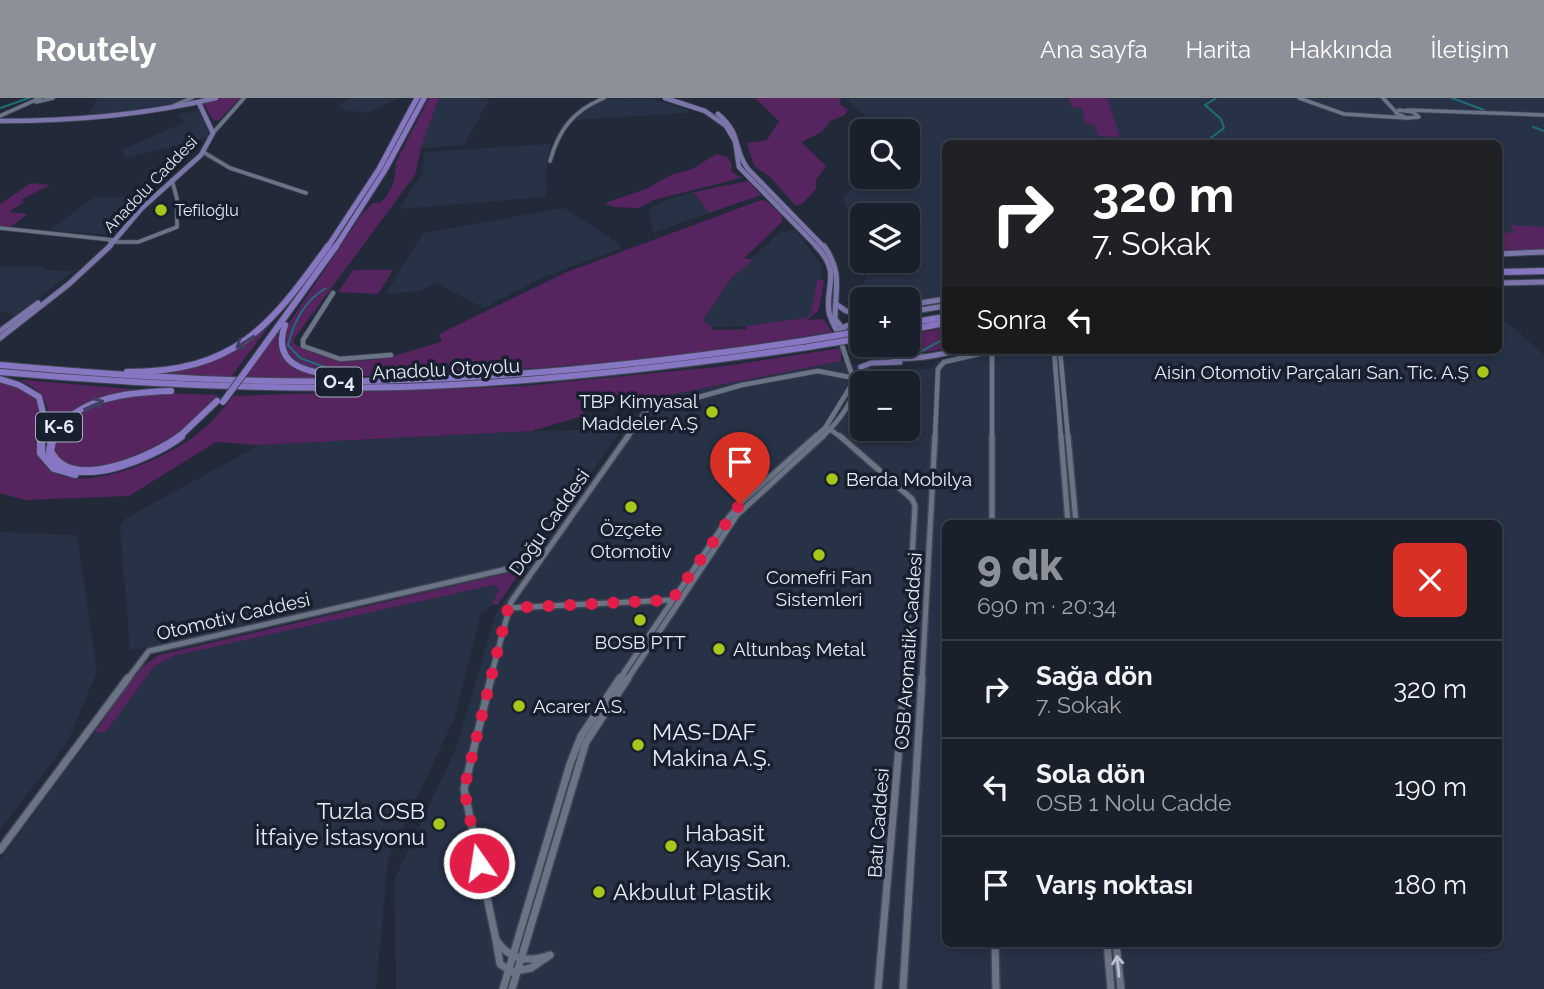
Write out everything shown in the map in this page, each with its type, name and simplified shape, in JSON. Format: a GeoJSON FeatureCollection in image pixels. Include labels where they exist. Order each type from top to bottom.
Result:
{"type":"FeatureCollection","features":[{"type":"Feature","properties":{"kind":"highway"},"geometry":{"type":"LineString","coordinates":[[44,370],[160,371],[194,365],[226,353],[262,329],[322,255],[374,178],[408,117],[415,98]]}},
{"type":"Feature","properties":{"kind":"highway"},"geometry":{"type":"LineString","coordinates":[[425,98],[384,175],[280,333],[281,350],[292,363],[326,374],[433,380]]}},
{"type":"Feature","properties":{"kind":"highway","name":"K-6"},"geometry":{"type":"LineString","coordinates":[[242,372],[322,255]]}},
{"type":"Feature","properties":{"kind":"highway"},"geometry":{"type":"LineString","coordinates":[[1502,267],[1544,269]]}},
{"type":"Feature","properties":{"kind":"highway"},"geometry":{"type":"LineString","coordinates":[[1502,272],[1544,269]]}},
{"type":"Feature","properties":{"kind":"highway","name":"K-6"},"geometry":{"type":"LineString","coordinates":[[0,379],[28,388],[41,399],[44,413],[41,453],[54,468],[78,474],[110,472],[154,458],[187,438],[220,402],[314,278]]}},
{"type":"Feature","properties":{"kind":"highway"},"geometry":{"type":"LineString","coordinates":[[920,326],[942,318]]}},
{"type":"Feature","properties":{"kind":"highway"},"geometry":{"type":"LineString","coordinates":[[920,323],[942,323]]}},
{"type":"Feature","properties":{"kind":"highway","name":"O-4"},"geometry":{"type":"LineString","coordinates":[[806,344],[850,334]]}},
{"type":"Feature","properties":{"kind":"highway","name":"O-4"},"geometry":{"type":"LineString","coordinates":[[806,344],[850,339]]}},
{"type":"Feature","properties":{"kind":"highway","name":"Anadolu Otoyolu"},"geometry":{"type":"LineString","coordinates":[[0,365],[233,382],[433,380],[596,369],[806,344]]}},
{"type":"Feature","properties":{"kind":"highway","name":"Anadolu Otoyolu"},"geometry":{"type":"LineString","coordinates":[[0,372],[157,386],[274,390],[413,387],[518,382],[675,366],[806,344]]}},
{"type":"Feature","properties":{"kind":"highway","name":"K-6"},"geometry":{"type":"LineString","coordinates":[[220,402],[173,442],[125,464],[100,470],[80,470],[60,464],[51,453],[52,438],[67,420],[96,403],[118,396],[159,391],[274,390]]}},
{"type":"Feature","properties":{"kind":"main road"},"geometry":{"type":"LineString","coordinates":[[1,117],[93,118],[206,98]]}},
{"type":"Feature","properties":{"kind":"main road"},"geometry":{"type":"LineString","coordinates":[[155,112],[196,100],[216,98]]}},
{"type":"Feature","properties":{"kind":"main road"},"geometry":{"type":"LineString","coordinates":[[665,98],[705,111],[726,127],[735,141],[739,167],[824,246],[834,260],[839,281],[835,319],[840,331]]}},
{"type":"Feature","properties":{"kind":"main road"},"geometry":{"type":"LineString","coordinates":[[675,98],[708,109],[730,122],[738,133],[746,167],[827,261],[833,278],[829,316],[840,331],[850,337]]}},
{"type":"Feature","properties":{"kind":"main road","name":"Anadolu Caddesi"},"geometry":{"type":"LineString","coordinates":[[0,331],[110,242],[142,208],[203,152],[213,133],[209,120],[196,100]]}},
{"type":"Feature","properties":{"kind":"main road"},"geometry":{"type":"LineString","coordinates":[[1,117],[90,120],[189,106],[203,109]]}},
{"type":"Feature","properties":{"kind":"main road","name":"Anadolu Caddesi"},"geometry":{"type":"LineString","coordinates":[[0,338],[69,284],[107,249],[110,242]]}},
{"type":"Feature","properties":{"kind":"main road"},"geometry":{"type":"LineString","coordinates":[[1502,256],[1544,254]]}},
{"type":"Feature","properties":{"kind":"main road"},"geometry":{"type":"LineString","coordinates":[[1502,282],[1544,280]]}},
{"type":"Feature","properties":{"kind":"main road"},"geometry":{"type":"LineString","coordinates":[[920,304],[942,300]]}},
{"type":"Feature","properties":{"kind":"main road"},"geometry":{"type":"LineString","coordinates":[[836,304],[850,312]]}},
{"type":"Feature","properties":{"kind":"main road"},"geometry":{"type":"LineString","coordinates":[[920,311],[942,307]]}},
{"type":"Feature","properties":{"kind":"main road"},"geometry":{"type":"LineString","coordinates":[[840,331],[850,327]]}},
{"type":"Feature","properties":{"kind":"main road"},"geometry":{"type":"LineString","coordinates":[[861,367],[871,363],[926,360],[946,354]]}},
{"type":"Feature","properties":{"kind":"main road"},"geometry":{"type":"LineString","coordinates":[[920,355],[942,355]]}},
{"type":"Feature","properties":{"kind":"main road"},"geometry":{"type":"LineString","coordinates":[[886,357],[901,359],[942,355]]}},
{"type":"Feature","properties":{"kind":"main road"},"geometry":{"type":"LineString","coordinates":[[861,367],[866,357]]}},
{"type":"Feature","properties":{"kind":"street"},"geometry":{"type":"LineString","coordinates":[[1,117],[38,98]]}},
{"type":"Feature","properties":{"kind":"street"},"geometry":{"type":"LineString","coordinates":[[1,117],[38,98]]}},
{"type":"Feature","properties":{"kind":"street"},"geometry":{"type":"LineString","coordinates":[[12,109],[53,98]]}},
{"type":"Feature","properties":{"kind":"street"},"geometry":{"type":"LineString","coordinates":[[213,133],[244,98]]}},
{"type":"Feature","properties":{"kind":"street"},"geometry":{"type":"LineString","coordinates":[[550,161],[563,125],[578,111],[604,98]]}},
{"type":"Feature","properties":{"kind":"street"},"geometry":{"type":"LineString","coordinates":[[1302,98],[1356,116],[1419,117],[1416,113]]}},
{"type":"Feature","properties":{"kind":"street"},"geometry":{"type":"LineString","coordinates":[[1302,98],[1356,114],[1407,110],[1544,116]]}},
{"type":"Feature","properties":{"kind":"street"},"geometry":{"type":"LineString","coordinates":[[1383,98],[1407,118]]}},
{"type":"Feature","properties":{"kind":"street"},"geometry":{"type":"LineString","coordinates":[[1407,110],[1416,113],[1544,116]]}},
{"type":"Feature","properties":{"kind":"street"},"geometry":{"type":"LineString","coordinates":[[34,119],[134,112]]}},
{"type":"Feature","properties":{"kind":"street"},"geometry":{"type":"LineString","coordinates":[[209,120],[219,122],[228,117]]}},
{"type":"Feature","properties":{"kind":"street"},"geometry":{"type":"LineString","coordinates":[[203,152],[230,168],[306,193]]}},
{"type":"Feature","properties":{"kind":"street"},"geometry":{"type":"LineString","coordinates":[[0,228],[110,242],[138,242],[177,227],[177,199],[172,180]]}},
{"type":"Feature","properties":{"kind":"street"},"geometry":{"type":"LineString","coordinates":[[333,293],[303,340],[303,346],[340,359],[391,355]]}},
{"type":"Feature","properties":{"kind":"street"},"geometry":{"type":"LineString","coordinates":[[840,331],[852,371]]}},
{"type":"Feature","properties":{"kind":"street","name":"OSB Aromatik Caddesi"},"geometry":{"type":"LineString","coordinates":[[903,989],[939,366],[944,362],[979,354]]}},
{"type":"Feature","properties":{"kind":"street","name":"OSB Aromatik Caddesi"},"geometry":{"type":"LineString","coordinates":[[992,354],[992,520]]}},
{"type":"Feature","properties":{"kind":"street"},"geometry":{"type":"LineString","coordinates":[[1054,354],[1068,520]]}},
{"type":"Feature","properties":{"kind":"street"},"geometry":{"type":"LineString","coordinates":[[1060,354],[1076,520]]}},
{"type":"Feature","properties":{"kind":"street"},"geometry":{"type":"LineString","coordinates":[[859,371],[861,367]]}},
{"type":"Feature","properties":{"kind":"street","name":"Doğu Caddesi"},"geometry":{"type":"LineString","coordinates":[[512,972],[498,961],[496,940],[464,789],[508,608],[650,405],[678,402],[737,386],[814,371],[827,371],[850,380]]}},
{"type":"Feature","properties":{"kind":"street"},"geometry":{"type":"LineString","coordinates":[[503,989],[512,972],[575,749],[733,512],[825,428],[850,390]]}},
{"type":"Feature","properties":{"kind":"street"},"geometry":{"type":"LineString","coordinates":[[516,958],[574,775],[589,737],[737,515],[828,431],[850,391]]}},
{"type":"Feature","properties":{"kind":"street"},"geometry":{"type":"LineString","coordinates":[[828,431],[844,440],[912,499],[915,506],[932,508]]}},
{"type":"Feature","properties":{"kind":"street","name":"Batı Caddesi"},"geometry":{"type":"LineString","coordinates":[[878,989],[902,722],[915,506]]}},
{"type":"Feature","properties":{"kind":"street","name":"Otomotiv Caddesi"},"geometry":{"type":"LineString","coordinates":[[0,850],[149,651],[525,565]]}},
{"type":"Feature","properties":{"kind":"street"},"geometry":{"type":"LineString","coordinates":[[508,608],[675,599]]}},
{"type":"Feature","properties":{"kind":"street"},"geometry":{"type":"LineString","coordinates":[[496,940],[516,958],[529,962],[550,956],[534,967],[512,972]]}},
{"type":"Feature","properties":{"kind":"street"},"geometry":{"type":"LineString","coordinates":[[995,947],[996,989]]}},
{"type":"Feature","properties":{"kind":"street"},"geometry":{"type":"LineString","coordinates":[[1107,947],[1111,989]]}},
{"type":"Feature","properties":{"kind":"street"},"geometry":{"type":"LineString","coordinates":[[1116,947],[1121,989]]}},
{"type":"Feature","properties":{"kind":"street"},"geometry":{"type":"LineString","coordinates":[[512,972],[512,989]]}},
{"type":"Feature","properties":{"kind":"shaded area"},"geometry":{"type":"Polygon","coordinates":[[[97,98],[191,98],[171,106],[85,116],[92,110],[97,98]]]}},
{"type":"Feature","properties":{"kind":"shaded area"},"geometry":{"type":"Polygon","coordinates":[[[222,98],[240,98],[219,120],[214,121],[204,104],[222,98]]]}},
{"type":"Feature","properties":{"kind":"shaded area"},"geometry":{"type":"Polygon","coordinates":[[[349,98],[398,98],[368,113],[338,107],[349,98]]]}},
{"type":"Feature","properties":{"kind":"shaded area"},"geometry":{"type":"Polygon","coordinates":[[[429,98],[439,98],[421,148],[415,175],[293,340],[294,344],[324,356],[352,361],[395,356],[442,341],[439,334],[567,272],[761,200],[782,215],[782,222],[744,258],[753,260],[732,277],[703,320],[712,330],[747,329],[746,326],[805,318],[811,314],[817,280],[824,280],[819,310],[807,320],[823,319],[832,332],[645,358],[503,370],[370,376],[335,373],[303,365],[284,347],[285,329],[362,214],[373,203],[380,203],[388,194],[394,179],[396,162],[429,98]]]}},
{"type":"Feature","properties":{"kind":"shaded area"},"geometry":{"type":"Polygon","coordinates":[[[439,98],[490,98],[464,145],[421,148],[439,98]]]}},
{"type":"Feature","properties":{"kind":"shaded area"},"geometry":{"type":"Polygon","coordinates":[[[648,98],[688,110],[688,113],[572,120],[608,99],[648,98]]]}},
{"type":"Feature","properties":{"kind":"shaded area"},"geometry":{"type":"Polygon","coordinates":[[[755,98],[841,98],[840,104],[848,110],[845,115],[830,121],[822,132],[801,142],[826,166],[816,180],[816,189],[803,203],[796,206],[770,177],[754,166],[747,143],[767,140],[779,121],[755,98]]]}},
{"type":"Feature","properties":{"kind":"shaded area"},"geometry":{"type":"Polygon","coordinates":[[[845,98],[1544,98],[1544,250],[1502,251],[1502,140],[942,140],[942,297],[920,301],[920,287],[863,287],[866,273],[920,273],[920,203],[850,203],[850,216],[843,197],[851,189],[920,189],[920,119],[869,119],[845,98]]]}},
{"type":"Feature","properties":{"kind":"shaded area"},"geometry":{"type":"Polygon","coordinates":[[[1069,98],[1107,98],[1120,137],[1098,136],[1094,125],[1085,124],[1082,108],[1071,107],[1069,98]]]}},
{"type":"Feature","properties":{"kind":"shaded area"},"geometry":{"type":"Polygon","coordinates":[[[199,111],[209,128],[207,138],[125,158],[122,150],[183,123],[179,114],[199,111]]]}},
{"type":"Feature","properties":{"kind":"shaded area"},"geometry":{"type":"Polygon","coordinates":[[[551,144],[547,162],[546,197],[399,209],[422,174],[425,152],[551,144]]]}},
{"type":"Feature","properties":{"kind":"shaded area"},"geometry":{"type":"Polygon","coordinates":[[[716,154],[727,157],[732,164],[731,171],[741,178],[654,200],[639,208],[613,207],[605,203],[646,189],[673,174],[691,170],[716,154]]]}},
{"type":"Feature","properties":{"kind":"shaded area"},"geometry":{"type":"Polygon","coordinates":[[[748,181],[761,195],[709,213],[694,192],[748,181]]]}},
{"type":"Feature","properties":{"kind":"shaded area"},"geometry":{"type":"Polygon","coordinates":[[[31,183],[50,185],[21,200],[24,202],[9,212],[28,214],[10,227],[0,226],[0,204],[31,183]]]}},
{"type":"Feature","properties":{"kind":"shaded area"},"geometry":{"type":"Polygon","coordinates":[[[694,192],[709,213],[653,233],[649,209],[671,198],[694,192]]]}},
{"type":"Feature","properties":{"kind":"shaded area"},"geometry":{"type":"Polygon","coordinates":[[[95,197],[148,198],[112,235],[49,230],[95,197]]]}},
{"type":"Feature","properties":{"kind":"shaded area"},"geometry":{"type":"Polygon","coordinates":[[[564,208],[621,245],[619,249],[543,277],[484,308],[436,283],[418,291],[386,294],[423,233],[564,208]]]}},
{"type":"Feature","properties":{"kind":"shaded area"},"geometry":{"type":"Polygon","coordinates":[[[1509,225],[1544,227],[1544,250],[1502,251],[1502,232],[1515,233],[1509,225]]]}},
{"type":"Feature","properties":{"kind":"shaded area"},"geometry":{"type":"Polygon","coordinates":[[[795,230],[821,264],[821,280],[817,281],[811,314],[805,318],[745,326],[712,327],[702,320],[732,277],[780,232],[795,230]]]}},
{"type":"Feature","properties":{"kind":"shaded area"},"geometry":{"type":"Polygon","coordinates":[[[0,266],[73,271],[15,316],[0,311],[0,266]]]}},
{"type":"Feature","properties":{"kind":"shaded area"},"geometry":{"type":"Polygon","coordinates":[[[353,270],[393,270],[378,294],[338,292],[353,270]]]}},
{"type":"Feature","properties":{"kind":"shaded area"},"geometry":{"type":"Polygon","coordinates":[[[275,318],[231,377],[146,374],[220,357],[246,344],[275,318]]]}},
{"type":"Feature","properties":{"kind":"shaded area"},"geometry":{"type":"Polygon","coordinates":[[[1502,318],[1544,355],[1544,989],[396,989],[395,878],[456,749],[496,613],[649,399],[841,361],[873,369],[931,369],[937,361],[968,354],[1502,354],[1502,318]]]}},
{"type":"Feature","properties":{"kind":"shaded area"},"geometry":{"type":"Polygon","coordinates":[[[942,329],[942,349],[920,352],[920,333],[942,329]]]}},
{"type":"Feature","properties":{"kind":"shaded area"},"geometry":{"type":"Polygon","coordinates":[[[278,331],[278,346],[287,363],[335,378],[245,377],[278,331]]]}},
{"type":"Feature","properties":{"kind":"shaded area"},"geometry":{"type":"Polygon","coordinates":[[[841,348],[841,361],[649,399],[586,408],[583,416],[531,431],[259,445],[216,442],[129,496],[25,500],[0,493],[0,382],[23,391],[35,400],[40,409],[37,451],[43,463],[57,474],[75,478],[120,472],[164,455],[201,431],[233,396],[524,386],[726,366],[841,348]]]}},
{"type":"Feature","properties":{"kind":"shaded area"},"geometry":{"type":"Polygon","coordinates":[[[21,381],[143,390],[118,394],[62,422],[44,443],[48,422],[47,406],[39,393],[21,381]]]}},
{"type":"Feature","properties":{"kind":"shaded area"},"geometry":{"type":"Polygon","coordinates":[[[162,393],[218,395],[183,433],[153,451],[121,463],[88,468],[74,466],[58,456],[56,441],[62,428],[85,410],[117,399],[162,393]]]}},
{"type":"Feature","properties":{"kind":"shaded area"},"geometry":{"type":"Polygon","coordinates":[[[622,429],[532,556],[522,562],[130,651],[120,526],[125,519],[259,445],[622,429]]]}},
{"type":"Feature","properties":{"kind":"shaded area"},"geometry":{"type":"Polygon","coordinates":[[[0,532],[77,535],[97,671],[68,741],[0,830],[0,532]]]}},
{"type":"Feature","properties":{"kind":"shaded area"},"geometry":{"type":"Polygon","coordinates":[[[516,571],[518,575],[498,604],[492,605],[499,588],[494,585],[173,656],[154,667],[105,733],[95,732],[139,669],[159,655],[516,571]]]}},
{"type":"Feature","properties":{"kind":"shaded area"},"geometry":{"type":"Polygon","coordinates":[[[494,585],[499,588],[492,605],[481,613],[454,719],[388,860],[376,989],[0,989],[0,860],[95,732],[105,733],[154,667],[173,656],[494,585]]]}},
{"type":"Feature","properties":{"kind":"waterway"},"geometry":{"type":"LineString","coordinates":[[0,108],[29,98]]}},
{"type":"Feature","properties":{"kind":"waterway"},"geometry":{"type":"LineString","coordinates":[[1208,140],[1224,128],[1221,119],[1205,105],[1216,98]]}},
{"type":"Feature","properties":{"kind":"waterway"},"geometry":{"type":"LineString","coordinates":[[1452,98],[1484,110]]}},
{"type":"Feature","properties":{"kind":"waterway"},"geometry":{"type":"LineString","coordinates":[[1533,127],[1544,131]]}},
{"type":"Feature","properties":{"kind":"waterway"},"geometry":{"type":"LineString","coordinates":[[1163,140],[1188,140]]}},
{"type":"Feature","properties":{"kind":"waterway"},"geometry":{"type":"LineString","coordinates":[[326,288],[312,299],[301,313],[288,345],[300,358],[327,368]]}},
{"type":"Feature","properties":{"kind":"waterway"},"geometry":{"type":"LineString","coordinates":[[920,313],[934,310]]}},
{"type":"Feature","properties":{"kind":"waterway"},"geometry":{"type":"LineString","coordinates":[[920,351],[942,340]]}},
{"type":"Feature","properties":{"kind":"place","name":"Tefiloğlu"},"geometry":{"type":"Point","coordinates":[161,210]}},
{"type":"Feature","properties":{"kind":"place","name":"Aisin Otomotiv Parçaları San. Tic. A.Ş"},"geometry":{"type":"Point","coordinates":[1483,372]}},
{"type":"Feature","properties":{"kind":"place","name":"TBP Kimyasal Maddeler A.Ş"},"geometry":{"type":"Point","coordinates":[712,412]}},
{"type":"Feature","properties":{"kind":"place","name":"Berda Mobilya"},"geometry":{"type":"Point","coordinates":[832,479]}},
{"type":"Feature","properties":{"kind":"place","name":"Özçete Otomotiv"},"geometry":{"type":"Point","coordinates":[631,507]}},
{"type":"Feature","properties":{"kind":"place","name":"Comefri Fan Sistemleri"},"geometry":{"type":"Point","coordinates":[819,555]}},
{"type":"Feature","properties":{"kind":"place","name":"BOSB PTT"},"geometry":{"type":"Point","coordinates":[640,620]}},
{"type":"Feature","properties":{"kind":"place","name":"Altunbaş Metal"},"geometry":{"type":"Point","coordinates":[719,649]}},
{"type":"Feature","properties":{"kind":"place","name":"Acarer A.S."},"geometry":{"type":"Point","coordinates":[519,706]}},
{"type":"Feature","properties":{"kind":"place","name":"MAS-DAF Makina A.Ş."},"geometry":{"type":"Point","coordinates":[638,745]}},
{"type":"Feature","properties":{"kind":"place","name":"Tuzla OSB İtfaiye İstasyonu"},"geometry":{"type":"Point","coordinates":[439,824]}},
{"type":"Feature","properties":{"kind":"place","name":"Habasit Kayış San."},"geometry":{"type":"Point","coordinates":[671,846]}},
{"type":"Feature","properties":{"kind":"place","name":"Akbulut Plastik"},"geometry":{"type":"Point","coordinates":[599,892]}},
{"type":"Feature","properties":{"kind":"route"},"geometry":{"type":"LineString","coordinates":[[479,863],[464,789],[508,608],[672,600],[740,504]]}}]}
